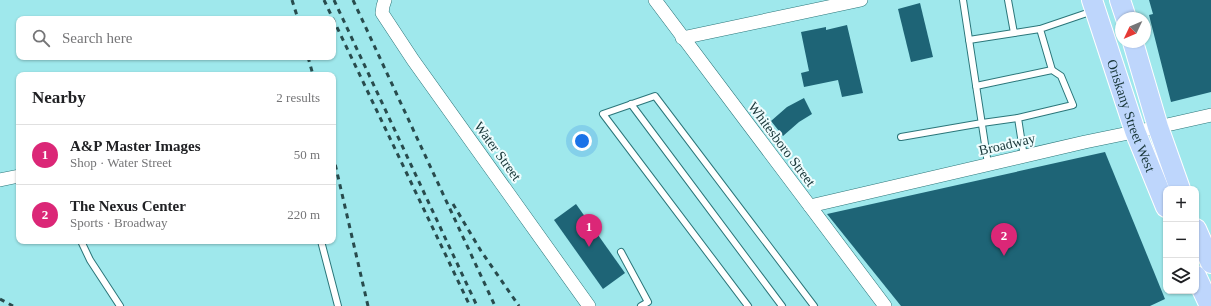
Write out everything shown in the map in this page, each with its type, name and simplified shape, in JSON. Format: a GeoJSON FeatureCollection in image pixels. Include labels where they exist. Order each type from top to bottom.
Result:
{"type":"FeatureCollection","features":[{"type":"Feature","properties":{"kind":"main road"},"geometry":{"type":"LineString","coordinates":[[1120,0],[1124,12]]}},
{"type":"Feature","properties":{"kind":"main road","name":"Oriskany Street West"},"geometry":{"type":"LineString","coordinates":[[1094,5],[1135,132],[1163,200]]}},
{"type":"Feature","properties":{"kind":"main road","name":"Oriskany Street West"},"geometry":{"type":"LineString","coordinates":[[1135,48],[1158,127],[1179,186]]}},
{"type":"Feature","properties":{"kind":"main road"},"geometry":{"type":"LineString","coordinates":[[1199,236],[1211,263]]}},
{"type":"Feature","properties":{"kind":"main road"},"geometry":{"type":"LineString","coordinates":[[1199,282],[1210,306]]}},
{"type":"Feature","properties":{"kind":"street","name":"Water Street"},"geometry":{"type":"LineString","coordinates":[[385,0],[382,6],[382,13],[413,60],[589,306]]}},
{"type":"Feature","properties":{"kind":"street","name":"Whitesboro Street"},"geometry":{"type":"LineString","coordinates":[[655,0],[682,38],[885,306]]}},
{"type":"Feature","properties":{"kind":"street"},"geometry":{"type":"LineString","coordinates":[[682,38],[861,0]]}},
{"type":"Feature","properties":{"kind":"street","name":"Broadway"},"geometry":{"type":"LineString","coordinates":[[810,206],[988,164],[1211,115]]}},
{"type":"Feature","properties":{"kind":"street"},"geometry":{"type":"LineString","coordinates":[[0,180],[16,177]]}},
{"type":"Feature","properties":{"kind":"lane"},"geometry":{"type":"LineString","coordinates":[[963,0],[988,164]]}},
{"type":"Feature","properties":{"kind":"lane"},"geometry":{"type":"LineString","coordinates":[[1008,0],[1014,33]]}},
{"type":"Feature","properties":{"kind":"lane"},"geometry":{"type":"LineString","coordinates":[[969,40],[1040,29],[1094,5]]}},
{"type":"Feature","properties":{"kind":"lane"},"geometry":{"type":"LineString","coordinates":[[901,137],[1018,118],[1073,105],[1061,76],[1052,70],[1040,29]]}},
{"type":"Feature","properties":{"kind":"lane"},"geometry":{"type":"LineString","coordinates":[[976,86],[1052,70]]}},
{"type":"Feature","properties":{"kind":"lane"},"geometry":{"type":"LineString","coordinates":[[748,306],[603,114],[655,96],[814,306]]}},
{"type":"Feature","properties":{"kind":"lane"},"geometry":{"type":"LineString","coordinates":[[631,104],[782,306]]}},
{"type":"Feature","properties":{"kind":"lane"},"geometry":{"type":"LineString","coordinates":[[1018,118],[1024,157]]}},
{"type":"Feature","properties":{"kind":"lane"},"geometry":{"type":"LineString","coordinates":[[82,244],[90,260],[120,306]]}},
{"type":"Feature","properties":{"kind":"lane"},"geometry":{"type":"LineString","coordinates":[[322,244],[338,306]]}},
{"type":"Feature","properties":{"kind":"lane"},"geometry":{"type":"LineString","coordinates":[[620,252],[648,302],[641,306]]}},
{"type":"Feature","properties":{"kind":"building"},"geometry":{"type":"Polygon","coordinates":[[[1149,0],[1211,0],[1211,92],[1171,102],[1151,23],[1151,14],[1153,14],[1149,0]]]}},
{"type":"Feature","properties":{"kind":"building"},"geometry":{"type":"Polygon","coordinates":[[[920,3],[933,57],[911,62],[898,9],[920,3]]]}},
{"type":"Feature","properties":{"kind":"building"},"geometry":{"type":"Polygon","coordinates":[[[847,25],[863,93],[842,97],[838,80],[804,87],[801,73],[809,71],[801,32],[826,27],[826,30],[847,25]]]}},
{"type":"Feature","properties":{"kind":"building"},"geometry":{"type":"Polygon","coordinates":[[[804,98],[812,114],[799,122],[783,136],[771,121],[787,107],[804,98]]]}},
{"type":"Feature","properties":{"kind":"building"},"geometry":{"type":"Polygon","coordinates":[[[1105,152],[1165,299],[1150,306],[901,306],[827,214],[1105,152]]]}},
{"type":"Feature","properties":{"kind":"building"},"geometry":{"type":"Polygon","coordinates":[[[576,204],[625,273],[603,289],[554,220],[576,204]]]}},
{"type":"Feature","properties":{"kind":"railway"},"geometry":{"type":"LineString","coordinates":[[292,0],[297,16]]}},
{"type":"Feature","properties":{"kind":"railway"},"geometry":{"type":"LineString","coordinates":[[324,0],[332,16]]}},
{"type":"Feature","properties":{"kind":"railway"},"geometry":{"type":"LineString","coordinates":[[334,0],[477,306]]}},
{"type":"Feature","properties":{"kind":"railway"},"geometry":{"type":"LineString","coordinates":[[353,0],[495,306]]}},
{"type":"Feature","properties":{"kind":"railway"},"geometry":{"type":"LineString","coordinates":[[336,25],[470,306]]}},
{"type":"Feature","properties":{"kind":"railway"},"geometry":{"type":"LineString","coordinates":[[309,60],[312,72]]}},
{"type":"Feature","properties":{"kind":"railway"},"geometry":{"type":"LineString","coordinates":[[336,168],[368,306]]}},
{"type":"Feature","properties":{"kind":"railway"},"geometry":{"type":"LineString","coordinates":[[453,204],[481,251],[519,306]]}},
{"type":"Feature","properties":{"kind":"railway"},"geometry":{"type":"LineString","coordinates":[[0,299],[13,306]]}},
{"type":"Feature","properties":{"kind":"place","name":"A&P Master Images"},"geometry":{"type":"Point","coordinates":[589,247]}},
{"type":"Feature","properties":{"kind":"place","name":"The Nexus Center"},"geometry":{"type":"Point","coordinates":[1004,256]}}]}
